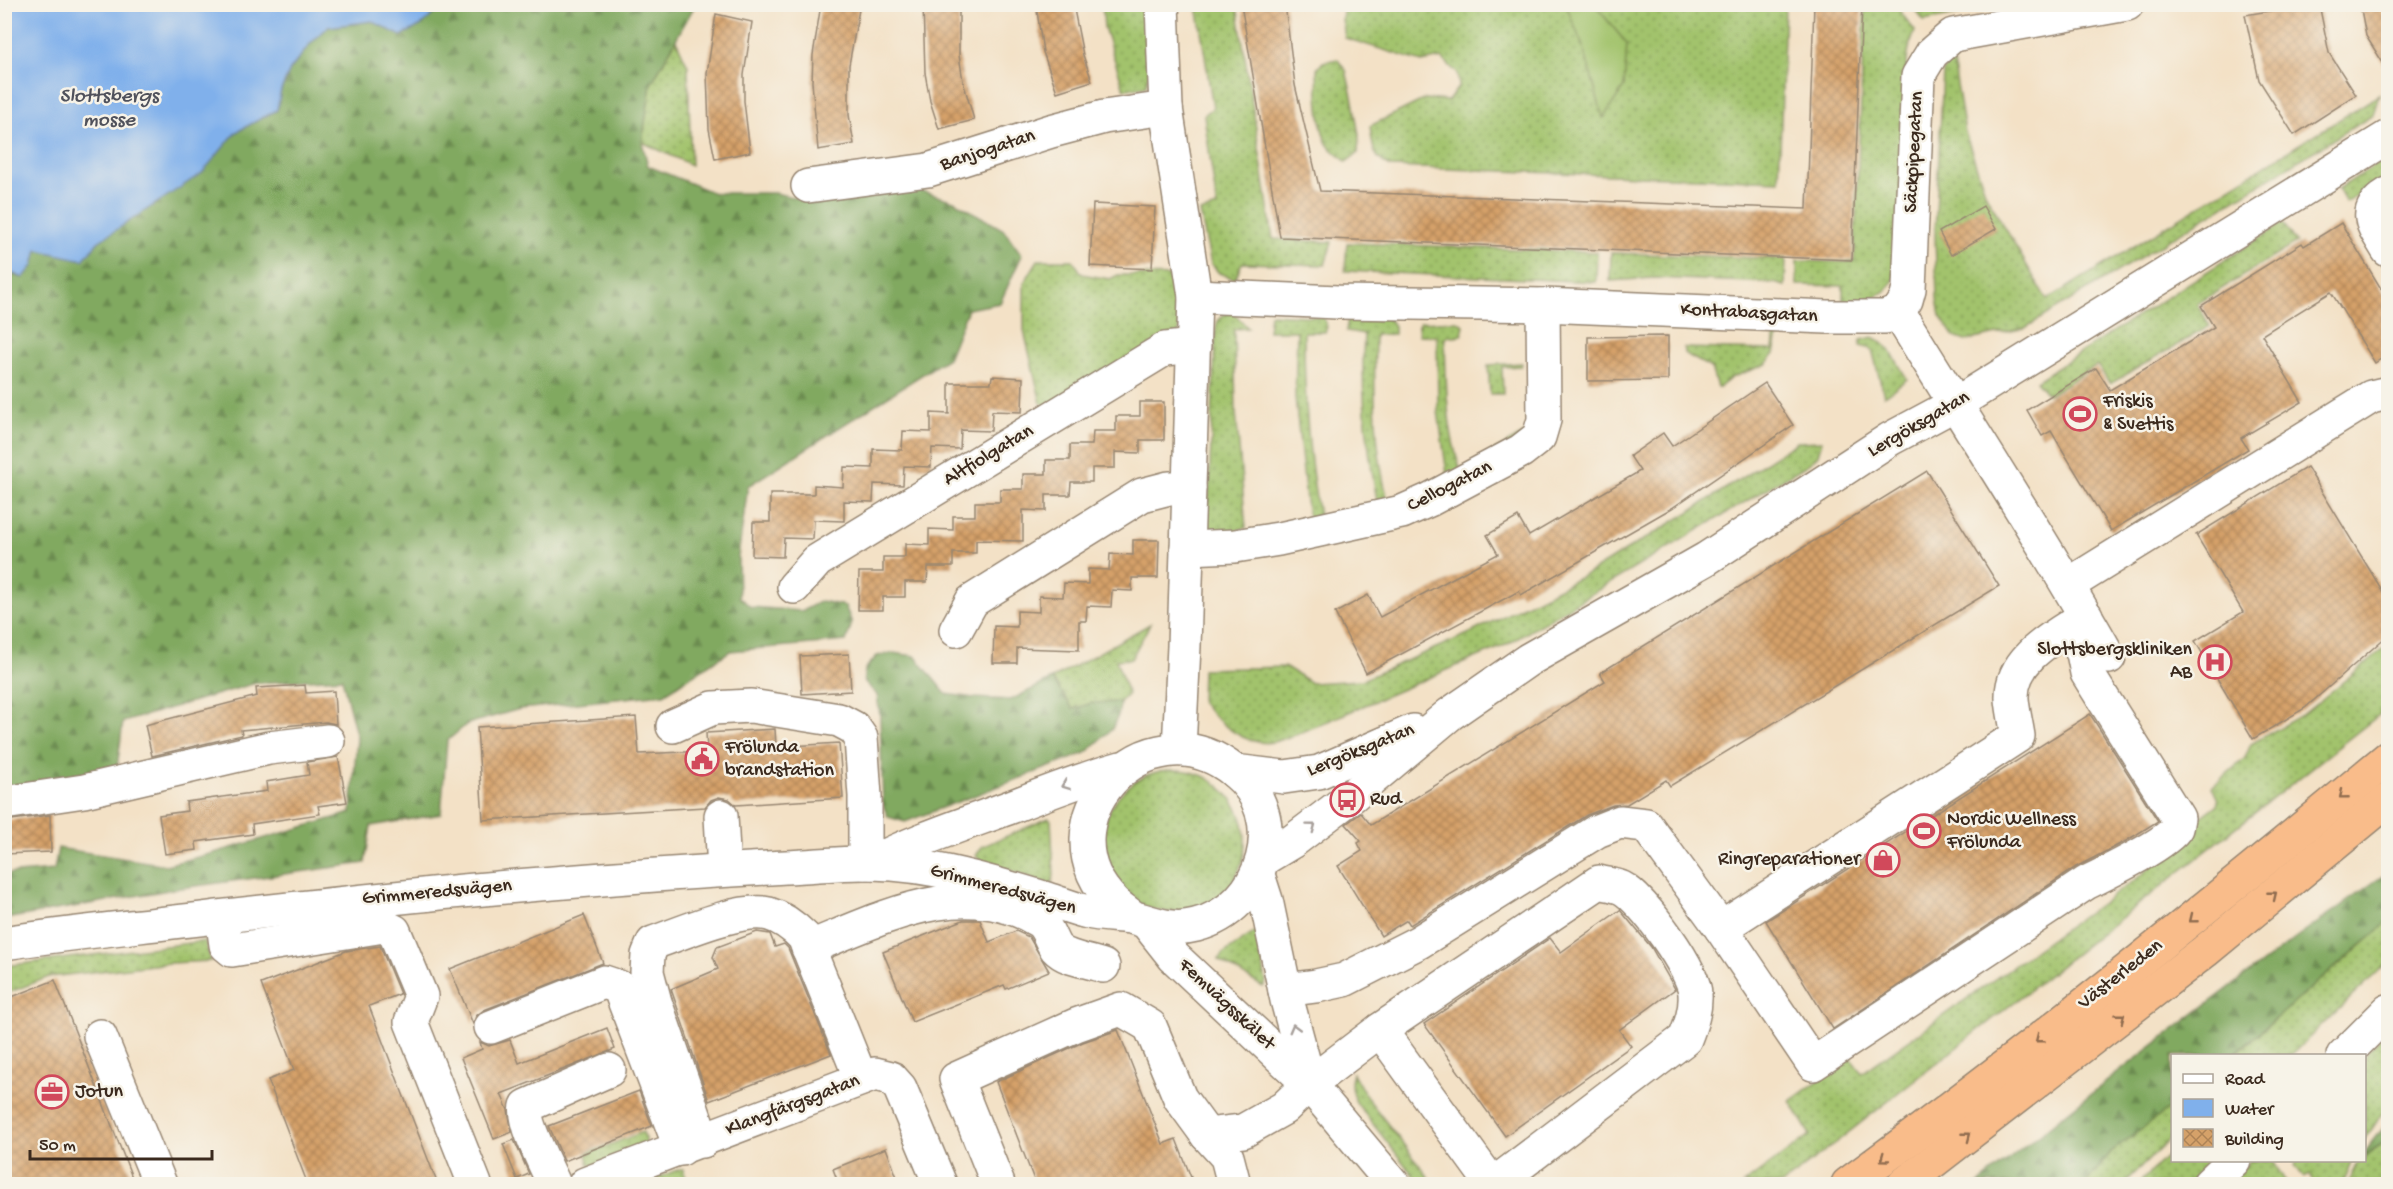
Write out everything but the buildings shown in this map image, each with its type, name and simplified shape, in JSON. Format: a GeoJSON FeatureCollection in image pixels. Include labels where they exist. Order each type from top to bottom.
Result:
{"type":"FeatureCollection","features":[{"type":"Feature","properties":{"kind":"highway","name":"Västerleden"},"geometry":{"type":"LineString","coordinates":[[1848,1185],[2184,926],[2388,758]]}},
{"type":"Feature","properties":{"kind":"highway","name":"Västerleden"},"geometry":{"type":"LineString","coordinates":[[1904,1185],[2205,951],[2388,800]]}},
{"type":"Feature","properties":{"kind":"street"},"geometry":{"type":"LineString","coordinates":[[1162,4],[1166,108],[1195,296],[1179,750]]}},
{"type":"Feature","properties":{"kind":"street","name":"Säckpipegatan"},"geometry":{"type":"LineString","coordinates":[[1898,312],[1906,300],[1909,289],[1918,76],[1932,53],[1953,35],[2127,4]]}},
{"type":"Feature","properties":{"kind":"street","name":"Banjogatan"},"geometry":{"type":"LineString","coordinates":[[808,186],[928,170],[1051,131],[1104,117],[1166,108]]}},
{"type":"Feature","properties":{"kind":"street","name":"Lergöksgatan"},"geometry":{"type":"LineString","coordinates":[[1261,867],[1347,800],[1450,714],[1528,660],[1706,559],[1890,439],[1957,404],[2388,137]]}},
{"type":"Feature","properties":{"kind":"street"},"geometry":{"type":"LineString","coordinates":[[2388,194],[2376,201],[2372,221],[2388,250]]}},
{"type":"Feature","properties":{"kind":"street","name":"Kontrabasgatan"},"geometry":{"type":"LineString","coordinates":[[1195,296],[1338,315],[1407,317],[1476,316],[1543,305],[1827,317],[1885,317],[1898,312]]}},
{"type":"Feature","properties":{"kind":"street","name":"Cellogatan"},"geometry":{"type":"LineString","coordinates":[[1187,548],[1235,552],[1297,543],[1402,512],[1521,451],[1539,437],[1544,420],[1543,305]]}},
{"type":"Feature","properties":{"kind":"street"},"geometry":{"type":"LineString","coordinates":[[1285,990],[1344,980],[1419,942],[1597,831],[1620,822],[1646,825],[1721,928],[1813,1064],[2086,884],[2165,838],[2175,829],[2178,818],[2087,673],[2068,585],[1898,312]]}},
{"type":"Feature","properties":{"kind":"street","name":"Altfiolgatan"},"geometry":{"type":"LineString","coordinates":[[794,587],[818,561],[1165,349],[1194,346]]}},
{"type":"Feature","properties":{"kind":"street"},"geometry":{"type":"LineString","coordinates":[[2068,585],[2371,397],[2388,393]]}},
{"type":"Feature","properties":{"kind":"street"},"geometry":{"type":"LineString","coordinates":[[956,630],[972,601],[1142,495],[1169,488],[1189,488]]}},
{"type":"Feature","properties":{"kind":"street"},"geometry":{"type":"LineString","coordinates":[[2077,622],[2109,657]]}},
{"type":"Feature","properties":{"kind":"street"},"geometry":{"type":"LineString","coordinates":[[1721,928],[2019,736],[2012,696],[2019,668],[2040,646],[2077,622]]}},
{"type":"Feature","properties":{"kind":"street"},"geometry":{"type":"LineString","coordinates":[[673,726],[713,708],[751,706],[839,720],[854,728],[861,738],[868,863]]}},
{"type":"Feature","properties":{"kind":"street","name":"Lergöksgatan"},"geometry":{"type":"LineString","coordinates":[[1234,771],[1284,777],[1318,772],[1450,714]]}},
{"type":"Feature","properties":{"kind":"street"},"geometry":{"type":"LineString","coordinates":[[4,802],[84,791],[269,748],[328,741]]}},
{"type":"Feature","properties":{"kind":"street"},"geometry":{"type":"LineString","coordinates":[[1179,750],[1208,755],[1234,771],[1248,785],[1258,802],[1265,840],[1261,867],[1247,894],[1231,909],[1212,921],[1191,927],[1168,928],[1141,920],[1114,903],[1099,883],[1089,859],[1087,834],[1092,809],[1104,787],[1121,768],[1158,751],[1179,750]]}},
{"type":"Feature","properties":{"kind":"street","name":"Grimmeredsvägen"},"geometry":{"type":"LineString","coordinates":[[868,863],[926,837],[1074,782],[1121,768]]}},
{"type":"Feature","properties":{"kind":"street"},"geometry":{"type":"LineString","coordinates":[[721,816],[724,870]]}},
{"type":"Feature","properties":{"kind":"street","name":"Grimmeredsvägen"},"geometry":{"type":"LineString","coordinates":[[4,944],[453,891],[724,870],[868,863],[938,871],[990,882],[1090,913],[1141,920]]}},
{"type":"Feature","properties":{"kind":"street","name":"Femvägsskälet"},"geometry":{"type":"LineString","coordinates":[[1261,867],[1285,990],[1309,1084]]}},
{"type":"Feature","properties":{"kind":"street"},"geometry":{"type":"LineString","coordinates":[[1207,1135],[1243,1131],[1284,1108],[1309,1084],[1380,1030],[1599,882],[1622,888],[1652,916],[1689,973],[1695,992],[1693,1018],[1685,1039],[1493,1185],[1380,1030]]}},
{"type":"Feature","properties":{"kind":"street"},"geometry":{"type":"LineString","coordinates":[[808,948],[927,903],[978,900],[1012,908],[1042,923],[1056,948],[1067,956],[1103,966]]}},
{"type":"Feature","properties":{"kind":"street"},"geometry":{"type":"LineString","coordinates":[[692,1145],[647,972],[648,955],[653,943],[731,916],[768,914],[791,924],[804,937],[861,1079]]}},
{"type":"Feature","properties":{"kind":"street"},"geometry":{"type":"LineString","coordinates":[[222,917],[226,945],[232,950],[384,926],[394,931],[421,996],[411,1022],[475,1185]]}},
{"type":"Feature","properties":{"kind":"street","name":"Femvägsskälet"},"geometry":{"type":"LineString","coordinates":[[1141,920],[1174,957],[1309,1084],[1378,1179]]}},
{"type":"Feature","properties":{"kind":"street"},"geometry":{"type":"LineString","coordinates":[[491,1028],[604,982],[619,987],[692,1145]]}},
{"type":"Feature","properties":{"kind":"street"},"geometry":{"type":"LineString","coordinates":[[998,1185],[956,1079],[1076,1025],[1120,1009],[1150,1026],[1180,1098],[1227,1158],[1234,1185]]}},
{"type":"Feature","properties":{"kind":"street"},"geometry":{"type":"LineString","coordinates":[[2345,1054],[2388,1011]]}},
{"type":"Feature","properties":{"kind":"street"},"geometry":{"type":"LineString","coordinates":[[100,1036],[160,1185]]}},
{"type":"Feature","properties":{"kind":"street"},"geometry":{"type":"LineString","coordinates":[[554,1185],[525,1112],[527,1106],[536,1100],[609,1070]]}},
{"type":"Feature","properties":{"kind":"street","name":"Klangfärgsgatan"},"geometry":{"type":"LineString","coordinates":[[585,1185],[875,1074],[891,1078],[900,1088],[940,1185]]}},
{"type":"Feature","properties":{"kind":"street"},"geometry":{"type":"LineString","coordinates":[[2209,1185],[2233,1162]]}},
{"type":"Feature","properties":{"kind":"green space"},"geometry":{"type":"Polygon","coordinates":[[[1344,4],[1785,5],[1779,181],[1391,167],[1376,155],[1370,126],[1425,99],[1448,101],[1459,86],[1457,73],[1442,58],[1422,62],[1345,38],[1342,19],[1344,4]]]}},
{"type":"Feature","properties":{"kind":"green space"},"geometry":{"type":"Polygon","coordinates":[[[443,5],[695,5],[651,84],[642,142],[648,166],[714,193],[775,193],[809,201],[912,188],[954,201],[1004,230],[1022,255],[1000,303],[968,309],[948,358],[748,486],[738,557],[739,597],[751,607],[802,611],[821,601],[845,606],[852,623],[846,641],[730,651],[664,694],[520,709],[467,724],[447,741],[441,814],[371,826],[365,863],[174,889],[5,919],[5,874],[54,870],[58,848],[166,865],[351,813],[357,738],[342,678],[256,683],[123,722],[117,768],[4,789],[5,274],[23,278],[33,266],[37,249],[83,260],[98,242],[201,173],[236,132],[277,110],[281,90],[290,70],[310,44],[328,27],[372,21],[401,36],[422,25],[443,5]]]}},
{"type":"Feature","properties":{"kind":"green space"},"geometry":{"type":"Polygon","coordinates":[[[1102,5],[1148,5],[1150,64],[1146,86],[1124,89],[1104,27],[1102,5]]]}},
{"type":"Feature","properties":{"kind":"green space"},"geometry":{"type":"Polygon","coordinates":[[[1197,5],[1237,5],[1273,239],[1332,242],[1325,265],[1242,263],[1235,279],[1219,273],[1211,264],[1200,212],[1217,207],[1204,115],[1213,108],[1197,5]]]}},
{"type":"Feature","properties":{"kind":"green space"},"geometry":{"type":"Polygon","coordinates":[[[1566,5],[1595,5],[1627,44],[1624,87],[1603,118],[1584,49],[1566,5]]]}},
{"type":"Feature","properties":{"kind":"green space"},"geometry":{"type":"Polygon","coordinates":[[[1865,5],[1895,5],[1915,31],[1907,60],[1902,236],[1897,270],[1894,279],[1885,291],[1872,298],[1843,302],[1843,286],[1797,285],[1797,261],[1854,262],[1865,5]]]}},
{"type":"Feature","properties":{"kind":"green space"},"geometry":{"type":"Polygon","coordinates":[[[1911,5],[2013,5],[1924,21],[1911,5]]]}},
{"type":"Feature","properties":{"kind":"green space"},"geometry":{"type":"Polygon","coordinates":[[[676,40],[688,66],[691,165],[642,142],[651,84],[676,40]]]}},
{"type":"Feature","properties":{"kind":"green space"},"geometry":{"type":"Polygon","coordinates":[[[1337,59],[1346,70],[1359,135],[1358,153],[1346,162],[1328,145],[1325,139],[1318,97],[1317,69],[1323,62],[1337,59]]]}},
{"type":"Feature","properties":{"kind":"green space"},"geometry":{"type":"Polygon","coordinates":[[[1953,61],[1965,132],[1986,195],[2047,300],[2379,95],[2373,115],[2025,328],[1965,341],[1954,337],[1940,316],[1937,298],[1935,234],[1943,72],[1947,64],[1953,61]]]}},
{"type":"Feature","properties":{"kind":"green space"},"geometry":{"type":"Polygon","coordinates":[[[2388,157],[2388,175],[2346,203],[2338,189],[2388,157]]]}},
{"type":"Feature","properties":{"kind":"green space"},"geometry":{"type":"Polygon","coordinates":[[[2283,223],[2296,243],[2197,304],[2210,326],[2110,384],[2097,365],[2048,395],[2036,381],[2283,223]]]}},
{"type":"Feature","properties":{"kind":"green space"},"geometry":{"type":"Polygon","coordinates":[[[1347,243],[1597,252],[1596,282],[1345,271],[1347,243]]]}},
{"type":"Feature","properties":{"kind":"green space"},"geometry":{"type":"Polygon","coordinates":[[[1611,253],[1786,259],[1785,286],[1774,283],[1654,278],[1610,281],[1611,253]]]}},
{"type":"Feature","properties":{"kind":"green space"},"geometry":{"type":"Polygon","coordinates":[[[1038,260],[1073,260],[1082,274],[1110,279],[1118,275],[1181,276],[1179,333],[1051,410],[1041,403],[1024,331],[1024,283],[1038,260]]]}},
{"type":"Feature","properties":{"kind":"green space"},"geometry":{"type":"Polygon","coordinates":[[[1228,311],[1232,311],[1248,328],[1234,329],[1236,412],[1246,528],[1207,536],[1216,327],[1218,321],[1228,311]]]}},
{"type":"Feature","properties":{"kind":"green space"},"geometry":{"type":"Polygon","coordinates":[[[1270,314],[1323,317],[1327,327],[1325,332],[1304,332],[1307,424],[1319,516],[1308,519],[1295,397],[1297,331],[1268,331],[1270,314]]]}},
{"type":"Feature","properties":{"kind":"green space"},"geometry":{"type":"Polygon","coordinates":[[[1388,317],[1394,326],[1394,334],[1375,335],[1377,440],[1388,501],[1405,498],[1448,481],[1438,411],[1437,336],[1419,335],[1420,322],[1457,321],[1464,325],[1462,335],[1445,337],[1452,439],[1461,471],[1523,434],[1525,438],[1466,474],[1423,496],[1402,505],[1359,514],[1358,507],[1375,504],[1377,501],[1365,418],[1364,334],[1346,331],[1348,318],[1388,317]]]}},
{"type":"Feature","properties":{"kind":"green space"},"geometry":{"type":"Polygon","coordinates":[[[1775,332],[1778,335],[1774,354],[1767,364],[1731,378],[1720,387],[1717,387],[1711,368],[1684,353],[1684,348],[1773,350],[1775,332]]]}},
{"type":"Feature","properties":{"kind":"green space"},"geometry":{"type":"Polygon","coordinates":[[[1873,337],[1889,349],[1907,379],[1884,396],[1872,349],[1860,346],[1861,340],[1873,337]]]}},
{"type":"Feature","properties":{"kind":"green space"},"geometry":{"type":"Polygon","coordinates":[[[1522,363],[1521,366],[1502,367],[1503,394],[1490,394],[1488,365],[1522,363]]]}},
{"type":"Feature","properties":{"kind":"green space"},"geometry":{"type":"Polygon","coordinates":[[[1822,441],[1818,455],[1810,463],[1508,644],[1300,733],[1273,742],[1252,741],[1224,725],[1201,702],[1202,669],[1286,667],[1311,683],[1362,680],[1468,634],[1589,573],[1694,509],[1797,442],[1822,441]]]}},
{"type":"Feature","properties":{"kind":"green space"},"geometry":{"type":"Polygon","coordinates":[[[1150,624],[1131,659],[1116,660],[1128,694],[1120,702],[1092,703],[1073,709],[1052,679],[1150,624]]]}},
{"type":"Feature","properties":{"kind":"green space"},"geometry":{"type":"Polygon","coordinates":[[[2388,645],[2388,708],[1783,1184],[1743,1184],[1810,1135],[1790,1101],[1850,1058],[1862,1073],[2143,874],[2197,820],[2217,805],[2218,800],[2212,787],[2245,758],[2251,744],[2305,713],[2388,645]]]}},
{"type":"Feature","properties":{"kind":"green space"},"geometry":{"type":"Polygon","coordinates":[[[893,653],[915,656],[946,694],[1011,700],[1052,679],[1073,709],[1092,703],[1120,702],[1119,713],[1112,729],[1086,753],[905,822],[888,817],[883,805],[880,716],[877,695],[864,681],[865,669],[877,656],[893,653]]]}},
{"type":"Feature","properties":{"kind":"green space"},"geometry":{"type":"Polygon","coordinates":[[[1174,770],[1201,775],[1225,790],[1240,814],[1245,841],[1240,868],[1225,892],[1201,907],[1174,912],[1147,907],[1123,892],[1108,868],[1103,841],[1108,814],[1123,790],[1147,775],[1174,770]]]}},
{"type":"Feature","properties":{"kind":"green space"},"geometry":{"type":"Polygon","coordinates":[[[1049,818],[1051,820],[1054,876],[1051,885],[985,862],[976,856],[981,847],[1049,818]]]}},
{"type":"Feature","properties":{"kind":"green space"},"geometry":{"type":"Polygon","coordinates":[[[2388,872],[2388,922],[2234,1054],[2171,1054],[2171,1107],[2111,1152],[2086,1184],[1978,1184],[2180,1025],[2388,872]]]}},
{"type":"Feature","properties":{"kind":"green space"},"geometry":{"type":"Polygon","coordinates":[[[2388,922],[2388,962],[2292,1054],[2235,1054],[2388,922]]]}},
{"type":"Feature","properties":{"kind":"green space"},"geometry":{"type":"Polygon","coordinates":[[[1257,932],[1266,982],[1263,987],[1218,960],[1224,953],[1257,932]]]}},
{"type":"Feature","properties":{"kind":"green space"},"geometry":{"type":"Polygon","coordinates":[[[205,941],[211,961],[170,963],[49,977],[5,994],[5,966],[205,941]]]}},
{"type":"Feature","properties":{"kind":"green space"},"geometry":{"type":"Polygon","coordinates":[[[2388,1029],[2388,1104],[2366,1138],[2366,1054],[2388,1029]]]}},
{"type":"Feature","properties":{"kind":"green space"},"geometry":{"type":"Polygon","coordinates":[[[1353,1073],[1366,1096],[1434,1184],[1420,1184],[1358,1105],[1351,1090],[1353,1073]]]}},
{"type":"Feature","properties":{"kind":"green space"},"geometry":{"type":"Polygon","coordinates":[[[2171,1107],[2171,1138],[2124,1184],[2086,1184],[2111,1152],[2171,1107]]]}},
{"type":"Feature","properties":{"kind":"green space"},"geometry":{"type":"Polygon","coordinates":[[[2388,1122],[2388,1140],[2366,1154],[2366,1151],[2388,1122]]]}},
{"type":"Feature","properties":{"kind":"green space"},"geometry":{"type":"Polygon","coordinates":[[[643,1132],[646,1143],[593,1166],[589,1165],[586,1154],[643,1132]]]}},
{"type":"Feature","properties":{"kind":"green space"},"geometry":{"type":"Polygon","coordinates":[[[2388,1140],[2388,1184],[2348,1184],[2359,1162],[2366,1162],[2366,1154],[2388,1140]]]}},
{"type":"Feature","properties":{"kind":"green space"},"geometry":{"type":"Polygon","coordinates":[[[2171,1152],[2171,1162],[2210,1162],[2187,1184],[2138,1184],[2171,1152]]]}},
{"type":"Feature","properties":{"kind":"green space"},"geometry":{"type":"Polygon","coordinates":[[[2248,1162],[2274,1162],[2287,1184],[2227,1184],[2248,1162]]]}},
{"type":"Feature","properties":{"kind":"green space"},"geometry":{"type":"Polygon","coordinates":[[[2296,1162],[2353,1162],[2343,1184],[2316,1184],[2310,1175],[2304,1178],[2295,1165],[2296,1162]]]}},
{"type":"Feature","properties":{"kind":"green space"},"geometry":{"type":"Polygon","coordinates":[[[683,1169],[686,1178],[671,1184],[641,1184],[683,1169]]]}},
{"type":"Feature","properties":{"kind":"water","name":"Slottsbergs mosse"},"geometry":{"type":"Polygon","coordinates":[[[5,4],[443,5],[422,25],[401,36],[372,21],[328,27],[310,44],[290,70],[281,90],[277,110],[236,132],[202,173],[98,242],[83,260],[37,250],[33,266],[23,278],[14,274],[5,274],[5,4]]]}},
{"type":"Feature","properties":{"kind":"place","name":"Friskis & Svettis"},"geometry":{"type":"Point","coordinates":[2080,414]}},
{"type":"Feature","properties":{"kind":"place","name":"Slottsbergskliniken AB"},"geometry":{"type":"Point","coordinates":[2215,662]}},
{"type":"Feature","properties":{"kind":"place","name":"Frölunda brandstation"},"geometry":{"type":"Point","coordinates":[702,759]}},
{"type":"Feature","properties":{"kind":"place","name":"Rud"},"geometry":{"type":"Point","coordinates":[1347,800]}},
{"type":"Feature","properties":{"kind":"place","name":"Nordic Wellness Frölunda"},"geometry":{"type":"Point","coordinates":[1924,831]}},
{"type":"Feature","properties":{"kind":"place","name":"Ringreparationer"},"geometry":{"type":"Point","coordinates":[1883,860]}},
{"type":"Feature","properties":{"kind":"place","name":"Jotun"},"geometry":{"type":"Point","coordinates":[52,1092]}}]}
